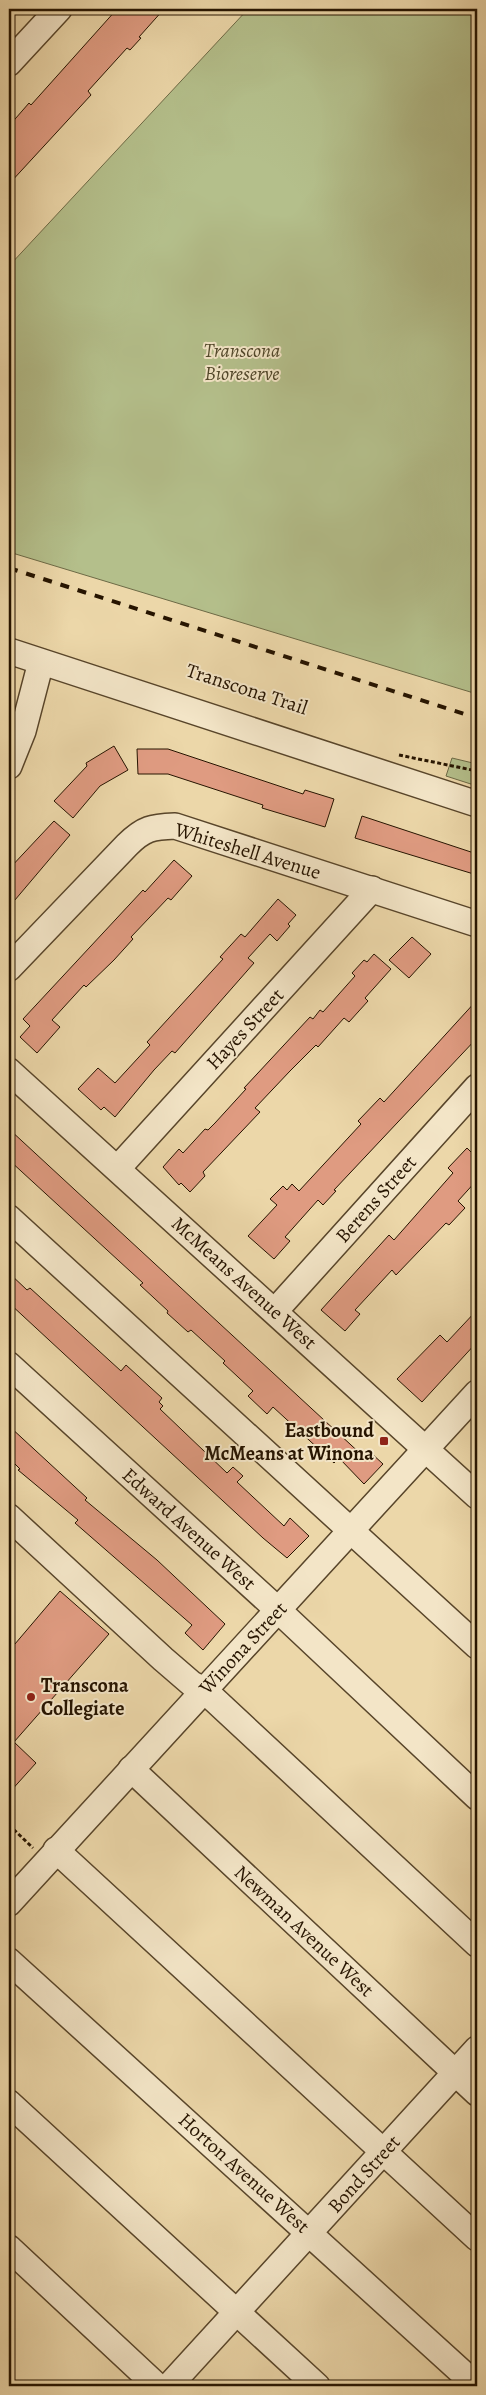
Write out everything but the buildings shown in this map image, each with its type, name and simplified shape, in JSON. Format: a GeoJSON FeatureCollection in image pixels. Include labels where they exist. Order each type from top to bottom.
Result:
{"type":"FeatureCollection","features":[{"type":"Feature","properties":{"kind":"street"},"geometry":{"type":"LineString","coordinates":[[13,49],[60,9]]}},
{"type":"Feature","properties":{"kind":"street"},"geometry":{"type":"LineString","coordinates":[[9,651],[477,804]]}},
{"type":"Feature","properties":{"kind":"street"},"geometry":{"type":"LineString","coordinates":[[9,766],[23,731],[41,662]]}},
{"type":"Feature","properties":{"kind":"street","name":"Whiteshell Avenue"},"geometry":{"type":"LineString","coordinates":[[9,968],[138,834],[152,827],[175,826],[477,924]]}},
{"type":"Feature","properties":{"kind":"street","name":"Hayes Street"},"geometry":{"type":"LineString","coordinates":[[118,1168],[372,889]]}},
{"type":"Feature","properties":{"kind":"street","name":"McMeans Avenue West"},"geometry":{"type":"LineString","coordinates":[[9,1071],[477,1496]]}},
{"type":"Feature","properties":{"kind":"street","name":"Berens Street"},"geometry":{"type":"LineString","coordinates":[[275,1311],[477,1087]]}},
{"type":"Feature","properties":{"kind":"street"},"geometry":{"type":"LineString","coordinates":[[9,1218],[477,1646]]}},
{"type":"Feature","properties":{"kind":"street","name":"Edward Avenue West"},"geometry":{"type":"LineString","coordinates":[[9,1365],[278,1610],[477,1796]]}},
{"type":"Feature","properties":{"kind":"street","name":"Winona Street"},"geometry":{"type":"LineString","coordinates":[[9,1903],[51,1855],[477,1393]]}},
{"type":"Feature","properties":{"kind":"street"},"geometry":{"type":"LineString","coordinates":[[9,1517],[163,1659],[192,1684],[204,1690],[477,1944]]}},
{"type":"Feature","properties":{"kind":"street","name":"Newman Avenue West"},"geometry":{"type":"LineString","coordinates":[[131,1769],[477,2092]]}},
{"type":"Feature","properties":{"kind":"street"},"geometry":{"type":"LineString","coordinates":[[51,1855],[384,2152],[477,2238]]}},
{"type":"Feature","properties":{"kind":"street","name":"Horton Avenue West"},"geometry":{"type":"LineString","coordinates":[[9,1961],[477,2386]]}},
{"type":"Feature","properties":{"kind":"street","name":"Bond Street"},"geometry":{"type":"LineString","coordinates":[[169,2386],[477,2049]]}},
{"type":"Feature","properties":{"kind":"street"},"geometry":{"type":"LineString","coordinates":[[9,2103],[317,2386]]}},
{"type":"Feature","properties":{"kind":"street"},"geometry":{"type":"LineString","coordinates":[[9,2248],[157,2386]]}},
{"type":"Feature","properties":{"kind":"path"},"geometry":{"type":"LineString","coordinates":[[395,754],[477,771]]}},
{"type":"Feature","properties":{"kind":"path"},"geometry":{"type":"LineString","coordinates":[[9,1825],[51,1855]]}},
{"type":"Feature","properties":{"kind":"green space","name":"Transcona Bioreserve"},"geometry":{"type":"Polygon","coordinates":[[[248,9],[477,9],[477,694],[9,552],[9,266],[248,9]]]}},
{"type":"Feature","properties":{"kind":"green space"},"geometry":{"type":"Polygon","coordinates":[[[452,758],[477,764],[477,786],[446,776],[452,758]]]}},
{"type":"Feature","properties":{"kind":"railway"},"geometry":{"type":"LineString","coordinates":[[9,568],[477,718]]}},
{"type":"Feature","properties":{"kind":"place","name":"Eastbound McMeans at Winona"},"geometry":{"type":"Point","coordinates":[384,1441]}},
{"type":"Feature","properties":{"kind":"place","name":"Transcona Collegiate"},"geometry":{"type":"Point","coordinates":[31,1697]}}]}
